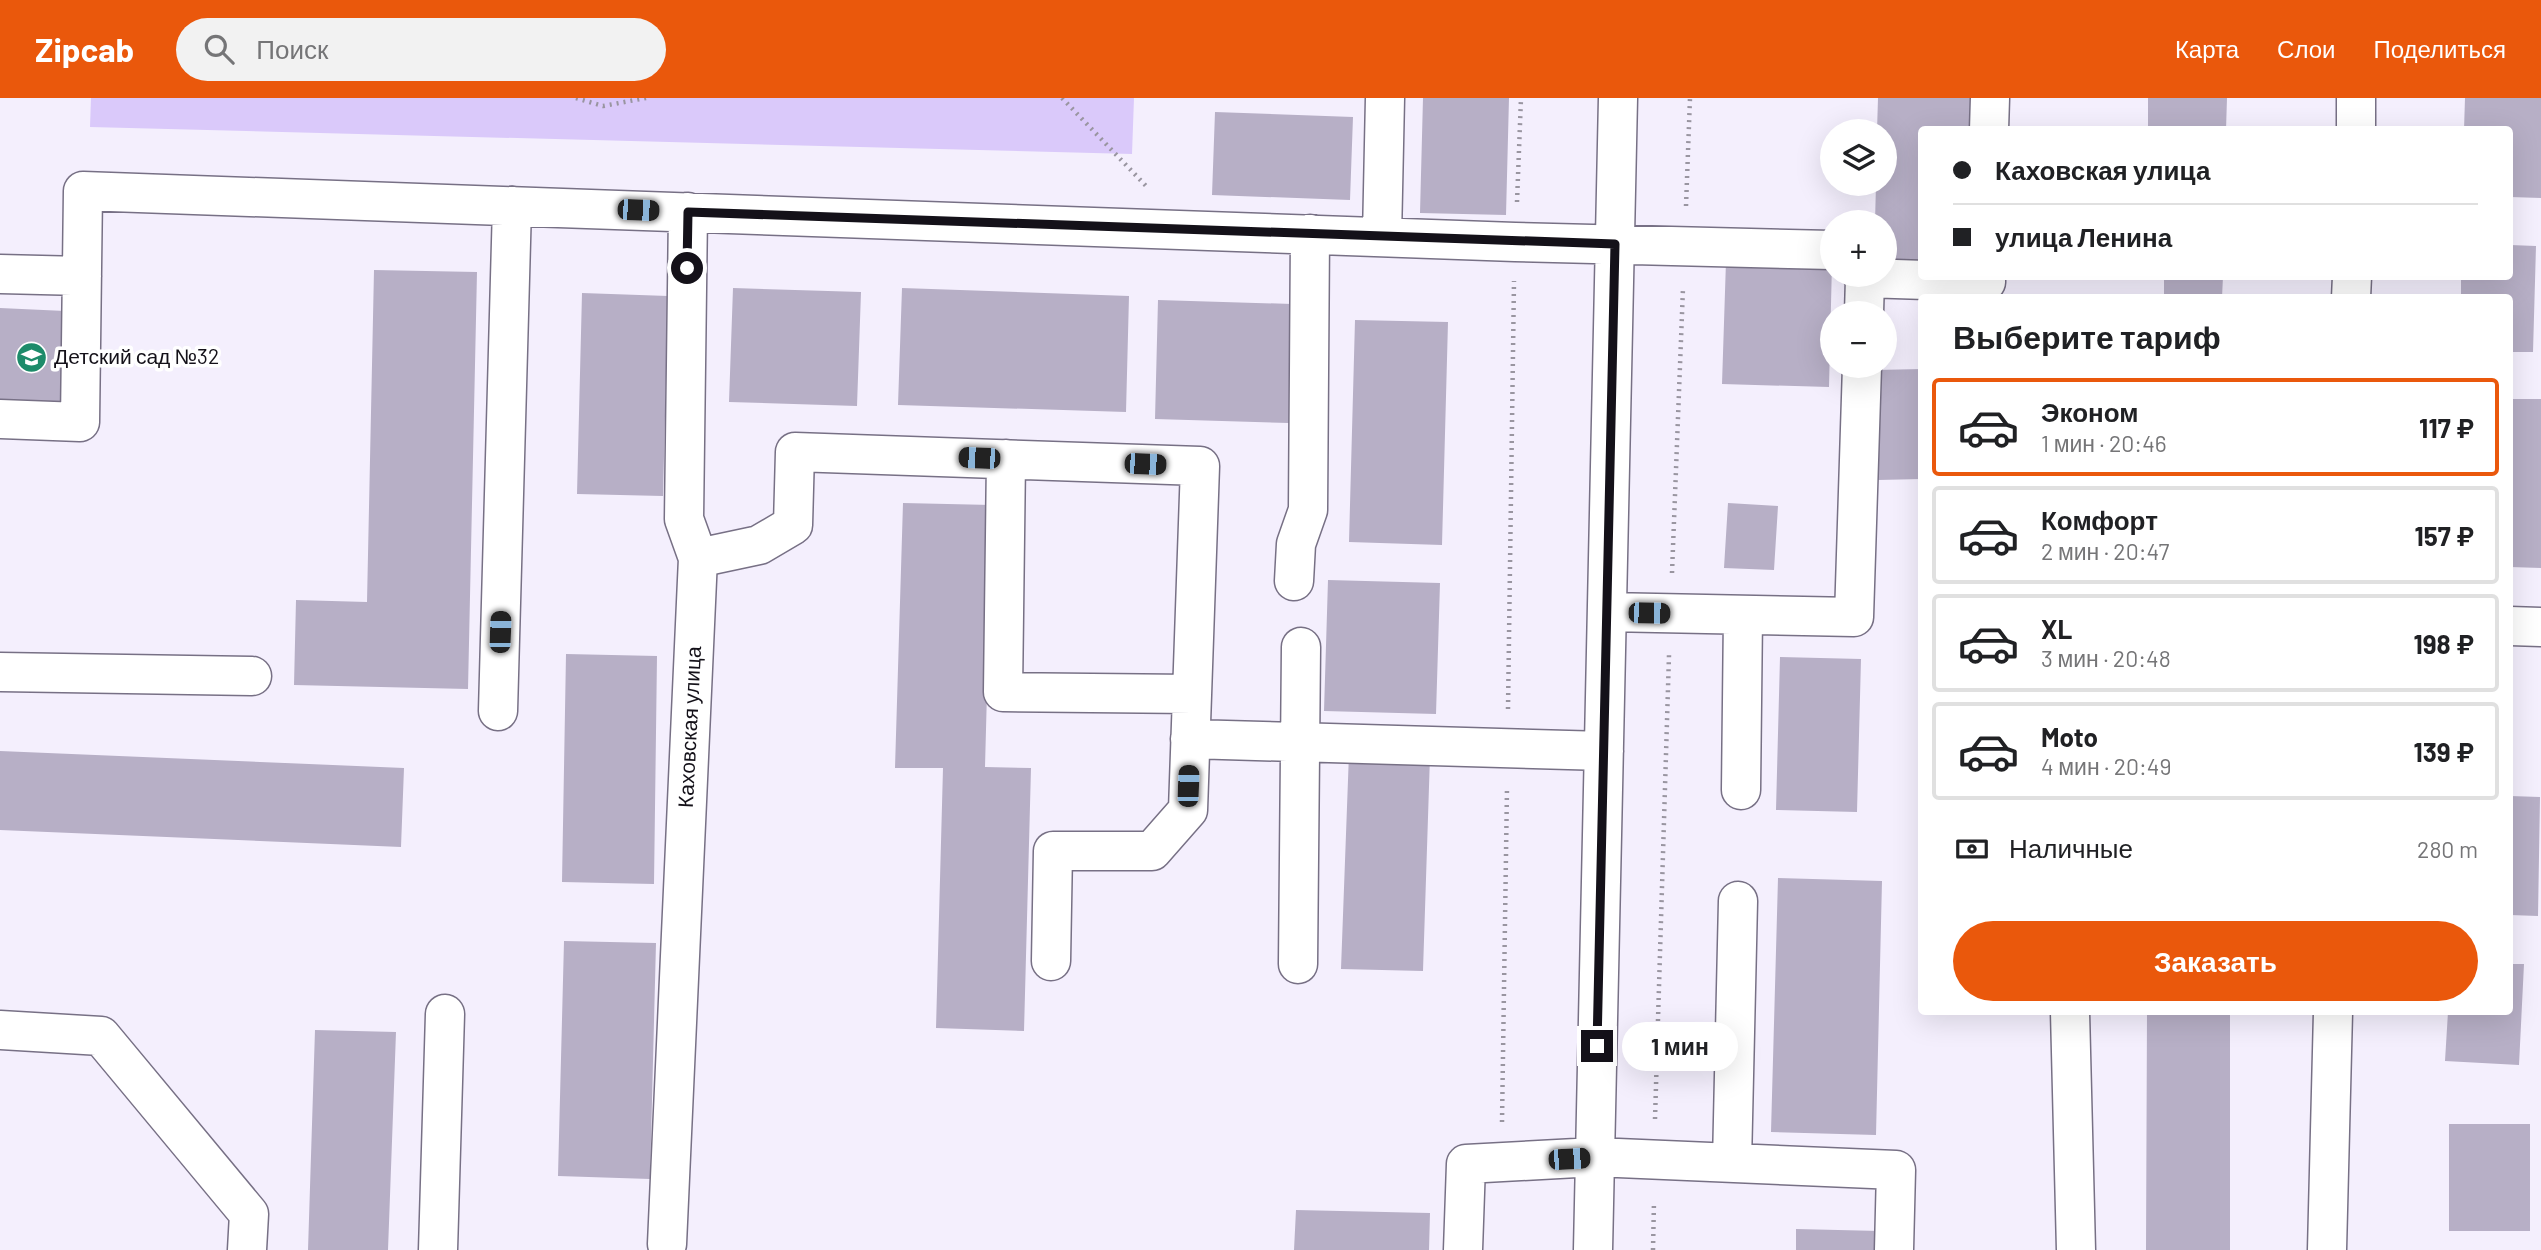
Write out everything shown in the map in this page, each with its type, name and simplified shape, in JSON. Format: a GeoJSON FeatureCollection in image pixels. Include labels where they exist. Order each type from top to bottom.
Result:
{"type":"FeatureCollection","features":[{"type":"Feature","properties":{"kind":"street"},"geometry":{"type":"LineString","coordinates":[[1382,237],[1385,98]]}},
{"type":"Feature","properties":{"kind":"street"},"geometry":{"type":"LineString","coordinates":[[1593,1250],[1618,98]]}},
{"type":"Feature","properties":{"kind":"street"},"geometry":{"type":"LineString","coordinates":[[1989,126],[1990,98]]}},
{"type":"Feature","properties":{"kind":"street"},"geometry":{"type":"LineString","coordinates":[[2356,98],[2356,126]]}},
{"type":"Feature","properties":{"kind":"street"},"geometry":{"type":"LineString","coordinates":[[0,419],[80,422],[83,191],[1515,242],[1820,250]]}},
{"type":"Feature","properties":{"kind":"street"},"geometry":{"type":"LineString","coordinates":[[498,711],[512,206]]}},
{"type":"Feature","properties":{"kind":"street","name":"Каховская улица"},"geometry":{"type":"LineString","coordinates":[[667,1244],[698,558],[684,519],[688,212]]}},
{"type":"Feature","properties":{"kind":"street"},"geometry":{"type":"LineString","coordinates":[[1294,581],[1296,544],[1308,510],[1310,234]]}},
{"type":"Feature","properties":{"kind":"street"},"geometry":{"type":"LineString","coordinates":[[0,274],[82,276]]}},
{"type":"Feature","properties":{"kind":"street"},"geometry":{"type":"LineString","coordinates":[[1864,289],[1986,280]]}},
{"type":"Feature","properties":{"kind":"street"},"geometry":{"type":"LineString","coordinates":[[1607,612],[1854,617],[1862,378]]}},
{"type":"Feature","properties":{"kind":"street"},"geometry":{"type":"LineString","coordinates":[[698,558],[759,545],[793,525],[795,452],[1200,466],[1188,810],[1152,851],[1053,851],[1051,961]]}},
{"type":"Feature","properties":{"kind":"street"},"geometry":{"type":"LineString","coordinates":[[1006,459],[1003,692],[1192,694]]}},
{"type":"Feature","properties":{"kind":"street"},"geometry":{"type":"LineString","coordinates":[[1741,790],[1744,615]]}},
{"type":"Feature","properties":{"kind":"street"},"geometry":{"type":"LineString","coordinates":[[2513,626],[2541,628]]}},
{"type":"Feature","properties":{"kind":"street"},"geometry":{"type":"LineString","coordinates":[[1298,964],[1301,647]]}},
{"type":"Feature","properties":{"kind":"street"},"geometry":{"type":"LineString","coordinates":[[0,672],[252,676]]}},
{"type":"Feature","properties":{"kind":"street"},"geometry":{"type":"LineString","coordinates":[[1190,738],[1604,751]]}},
{"type":"Feature","properties":{"kind":"street"},"geometry":{"type":"LineString","coordinates":[[1732,1163],[1738,901]]}},
{"type":"Feature","properties":{"kind":"street"},"geometry":{"type":"LineString","coordinates":[[438,1250],[445,1014]]}},
{"type":"Feature","properties":{"kind":"street"},"geometry":{"type":"LineString","coordinates":[[2070,1015],[2076,1250]]}},
{"type":"Feature","properties":{"kind":"street"},"geometry":{"type":"LineString","coordinates":[[2327,1250],[2333,1015]]}},
{"type":"Feature","properties":{"kind":"street"},"geometry":{"type":"LineString","coordinates":[[0,1030],[102,1035],[249,1214],[247,1250]]}},
{"type":"Feature","properties":{"kind":"street"},"geometry":{"type":"LineString","coordinates":[[1463,1250],[1466,1164],[1595,1157],[1896,1170],[1894,1250]]}},
{"type":"Feature","properties":{"kind":"path"},"geometry":{"type":"LineString","coordinates":[[576,98],[603,106],[646,98]]}},
{"type":"Feature","properties":{"kind":"path"},"geometry":{"type":"LineString","coordinates":[[1062,98],[1187,229]]}},
{"type":"Feature","properties":{"kind":"path"},"geometry":{"type":"LineString","coordinates":[[1508,712],[1515,242],[1521,98]]}},
{"type":"Feature","properties":{"kind":"path"},"geometry":{"type":"LineString","coordinates":[[1653,1250],[1689,98]]}},
{"type":"Feature","properties":{"kind":"path"},"geometry":{"type":"LineString","coordinates":[[1502,1126],[1507,780]]}},
{"type":"Feature","properties":{"kind":"shaded area"},"geometry":{"type":"Polygon","coordinates":[[[91,98],[1134,98],[1132,154],[90,127],[91,98]]]}},
{"type":"Feature","properties":{"kind":"building"},"geometry":{"type":"Polygon","coordinates":[[[1423,98],[1509,98],[1506,215],[1420,213],[1423,98]]]}},
{"type":"Feature","properties":{"kind":"building"},"geometry":{"type":"Polygon","coordinates":[[[1878,98],[1977,98],[1976,126],[1918,126],[1918,264],[1897,264],[1897,210],[1875,210],[1876,196],[1897,196],[1897,119],[1877,119],[1878,98]]]}},
{"type":"Feature","properties":{"kind":"building"},"geometry":{"type":"Polygon","coordinates":[[[2148,98],[2227,98],[2226,126],[2148,126],[2148,98]]]}},
{"type":"Feature","properties":{"kind":"building"},"geometry":{"type":"Polygon","coordinates":[[[2465,98],[2541,98],[2541,198],[2513,197],[2513,126],[2464,126],[2465,98]]]}},
{"type":"Feature","properties":{"kind":"building"},"geometry":{"type":"Polygon","coordinates":[[[1215,112],[1353,117],[1350,200],[1212,195],[1215,112]]]}},
{"type":"Feature","properties":{"kind":"building"},"geometry":{"type":"Polygon","coordinates":[[[2513,245],[2536,246],[2533,352],[2513,352],[2513,294],[2461,294],[2461,280],[2513,280],[2513,245]]]}},
{"type":"Feature","properties":{"kind":"building"},"geometry":{"type":"Polygon","coordinates":[[[1726,261],[1820,263],[1820,287],[1831,287],[1831,301],[1820,301],[1820,378],[1829,378],[1829,387],[1722,384],[1726,261]]]}},
{"type":"Feature","properties":{"kind":"building"},"geometry":{"type":"Polygon","coordinates":[[[374,270],[477,272],[468,689],[294,685],[296,600],[367,602],[374,270]]]}},
{"type":"Feature","properties":{"kind":"building"},"geometry":{"type":"Polygon","coordinates":[[[2164,280],[2223,280],[2222,294],[2164,294],[2164,280]]]}},
{"type":"Feature","properties":{"kind":"building"},"geometry":{"type":"Polygon","coordinates":[[[733,288],[861,292],[857,406],[729,402],[733,288]]]}},
{"type":"Feature","properties":{"kind":"building"},"geometry":{"type":"Polygon","coordinates":[[[902,288],[1129,296],[1126,412],[898,405],[902,288]]]}},
{"type":"Feature","properties":{"kind":"building"},"geometry":{"type":"Polygon","coordinates":[[[582,293],[668,296],[663,496],[577,494],[582,293]]]}},
{"type":"Feature","properties":{"kind":"building"},"geometry":{"type":"Polygon","coordinates":[[[1158,300],[1292,304],[1289,423],[1155,419],[1158,300]]]}},
{"type":"Feature","properties":{"kind":"building","name":"Детский сад №32"},"geometry":{"type":"Polygon","coordinates":[[[0,308],[65,311],[60,405],[0,403],[0,308]]]}},
{"type":"Feature","properties":{"kind":"building"},"geometry":{"type":"Polygon","coordinates":[[[1355,320],[1448,322],[1442,545],[1349,542],[1355,320]]]}},
{"type":"Feature","properties":{"kind":"building"},"geometry":{"type":"Polygon","coordinates":[[[1918,369],[1918,479],[1878,480],[1875,378],[1897,378],[1897,370],[1918,369]]]}},
{"type":"Feature","properties":{"kind":"building"},"geometry":{"type":"Polygon","coordinates":[[[2513,399],[2541,399],[2541,568],[2513,567],[2513,399]]]}},
{"type":"Feature","properties":{"kind":"building"},"geometry":{"type":"Polygon","coordinates":[[[903,503],[992,505],[985,767],[1031,768],[1024,1031],[936,1028],[943,768],[895,768],[903,503]]]}},
{"type":"Feature","properties":{"kind":"building"},"geometry":{"type":"Polygon","coordinates":[[[1728,503],[1778,506],[1774,570],[1724,568],[1728,503]]]}},
{"type":"Feature","properties":{"kind":"building"},"geometry":{"type":"Polygon","coordinates":[[[1328,580],[1440,583],[1436,714],[1324,711],[1328,580]]]}},
{"type":"Feature","properties":{"kind":"building"},"geometry":{"type":"Polygon","coordinates":[[[566,654],[657,656],[654,884],[562,882],[566,654]]]}},
{"type":"Feature","properties":{"kind":"building"},"geometry":{"type":"Polygon","coordinates":[[[1780,657],[1861,659],[1857,812],[1776,810],[1780,657]]]}},
{"type":"Feature","properties":{"kind":"building"},"geometry":{"type":"Polygon","coordinates":[[[0,751],[404,768],[401,847],[0,830],[0,751]]]}},
{"type":"Feature","properties":{"kind":"building"},"geometry":{"type":"Polygon","coordinates":[[[1349,753],[1430,756],[1423,971],[1341,969],[1349,753]]]}},
{"type":"Feature","properties":{"kind":"building"},"geometry":{"type":"Polygon","coordinates":[[[2513,796],[2540,797],[2538,916],[2513,915],[2513,796]]]}},
{"type":"Feature","properties":{"kind":"building"},"geometry":{"type":"Polygon","coordinates":[[[1778,878],[1882,881],[1876,1135],[1771,1132],[1778,878]]]}},
{"type":"Feature","properties":{"kind":"building"},"geometry":{"type":"Polygon","coordinates":[[[564,941],[656,943],[650,1179],[558,1176],[564,941]]]}},
{"type":"Feature","properties":{"kind":"building"},"geometry":{"type":"Polygon","coordinates":[[[2513,964],[2524,964],[2519,1065],[2445,1061],[2448,1015],[2513,1015],[2513,964]]]}},
{"type":"Feature","properties":{"kind":"building"},"geometry":{"type":"Polygon","coordinates":[[[2147,1015],[2230,1015],[2230,1250],[2146,1250],[2147,1015]]]}},
{"type":"Feature","properties":{"kind":"building"},"geometry":{"type":"Polygon","coordinates":[[[315,1030],[396,1032],[388,1250],[308,1250],[315,1030]]]}},
{"type":"Feature","properties":{"kind":"building"},"geometry":{"type":"Polygon","coordinates":[[[2449,1124],[2530,1124],[2530,1231],[2449,1231],[2449,1124]]]}},
{"type":"Feature","properties":{"kind":"building"},"geometry":{"type":"Polygon","coordinates":[[[1296,1210],[1430,1213],[1429,1250],[1294,1250],[1296,1210]]]}},
{"type":"Feature","properties":{"kind":"building"},"geometry":{"type":"Polygon","coordinates":[[[1796,1229],[1880,1231],[1880,1250],[1796,1250],[1796,1229]]]}},
{"type":"Feature","properties":{"kind":"place","name":"Детский сад №32"},"geometry":{"type":"Point","coordinates":[31,357]}},
{"type":"Feature","properties":{"kind":"route"},"geometry":{"type":"LineString","coordinates":[[687,268],[688,212],[1615,244],[1597,1046]]}}]}
